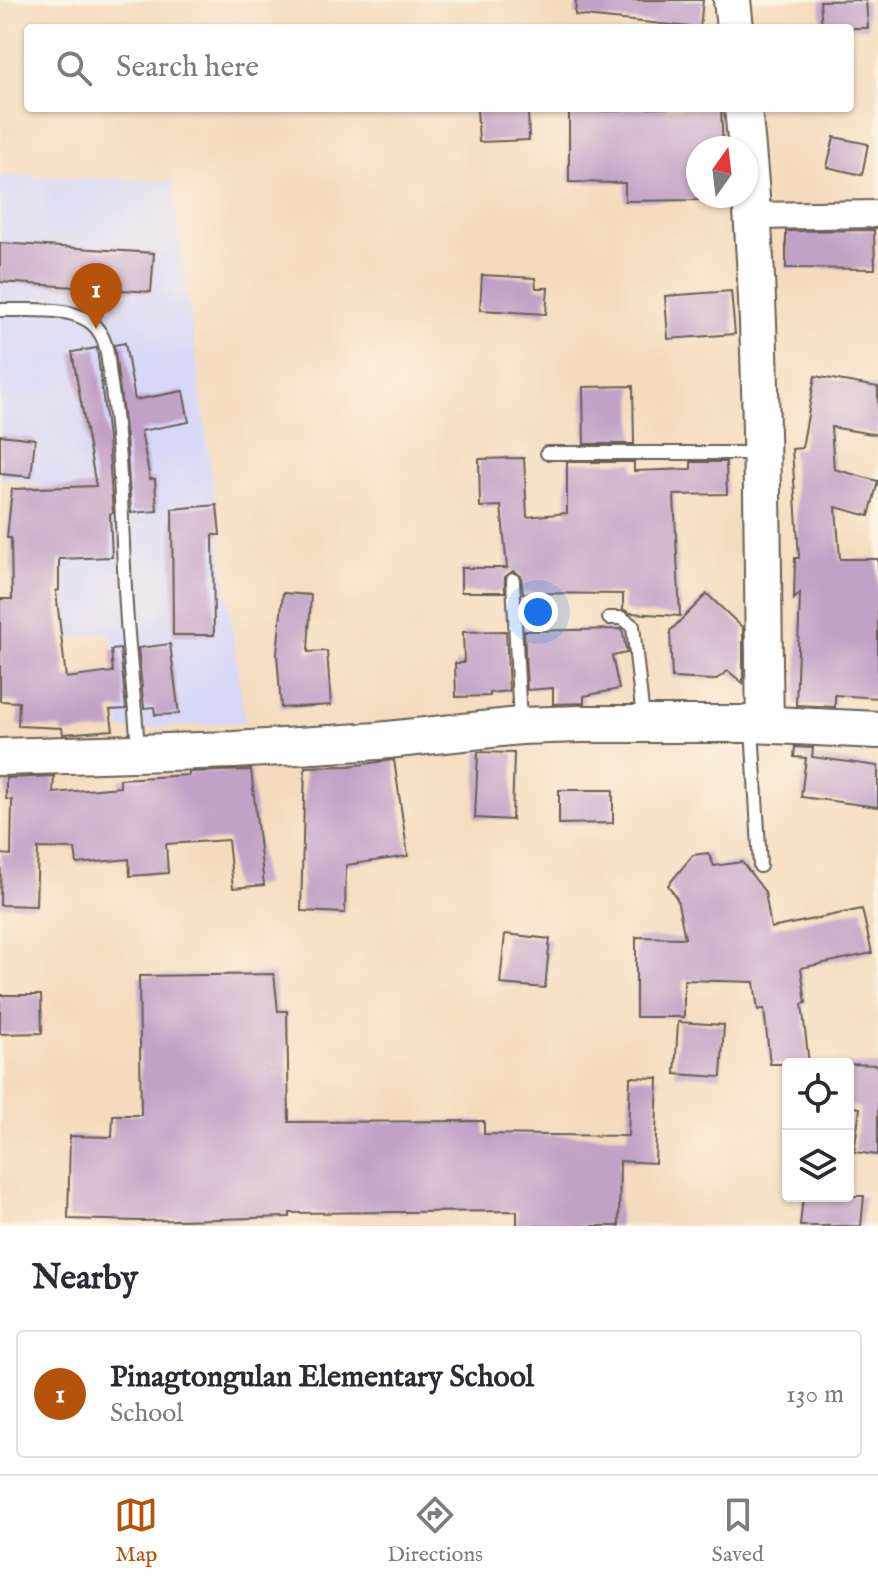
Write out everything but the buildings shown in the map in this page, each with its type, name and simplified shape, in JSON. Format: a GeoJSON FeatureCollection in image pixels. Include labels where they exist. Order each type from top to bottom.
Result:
{"type":"FeatureCollection","features":[{"type":"Feature","properties":{"kind":"street"},"geometry":{"type":"LineString","coordinates":[[732,0],[735,24]]}},
{"type":"Feature","properties":{"kind":"street"},"geometry":{"type":"LineString","coordinates":[[743,112],[754,216],[760,453],[759,724]]}},
{"type":"Feature","properties":{"kind":"street"},"geometry":{"type":"LineString","coordinates":[[754,216],[878,214]]}},
{"type":"Feature","properties":{"kind":"street"},"geometry":{"type":"LineString","coordinates":[[0,757],[234,750],[520,726],[643,722],[878,730]]}},
{"type":"Feature","properties":{"kind":"lane"},"geometry":{"type":"LineString","coordinates":[[0,310],[79,316],[98,329],[105,345],[114,400],[127,620],[139,751]]}},
{"type":"Feature","properties":{"kind":"lane"},"geometry":{"type":"LineString","coordinates":[[547,453],[760,453]]}},
{"type":"Feature","properties":{"kind":"lane"},"geometry":{"type":"LineString","coordinates":[[513,580],[520,726]]}},
{"type":"Feature","properties":{"kind":"lane"},"geometry":{"type":"LineString","coordinates":[[609,618],[622,618],[633,626],[643,722]]}},
{"type":"Feature","properties":{"kind":"lane"},"geometry":{"type":"LineString","coordinates":[[759,724],[760,866]]}},
{"type":"Feature","properties":{"kind":"shaded area"},"geometry":{"type":"Polygon","coordinates":[[[0,175],[172,181],[245,722],[121,730],[111,633],[69,638],[55,488],[0,478],[0,175]]]}},
{"type":"Feature","properties":{"kind":"place","name":"Pinagtongulan Elementary School"},"geometry":{"type":"Point","coordinates":[96,329]}}]}
